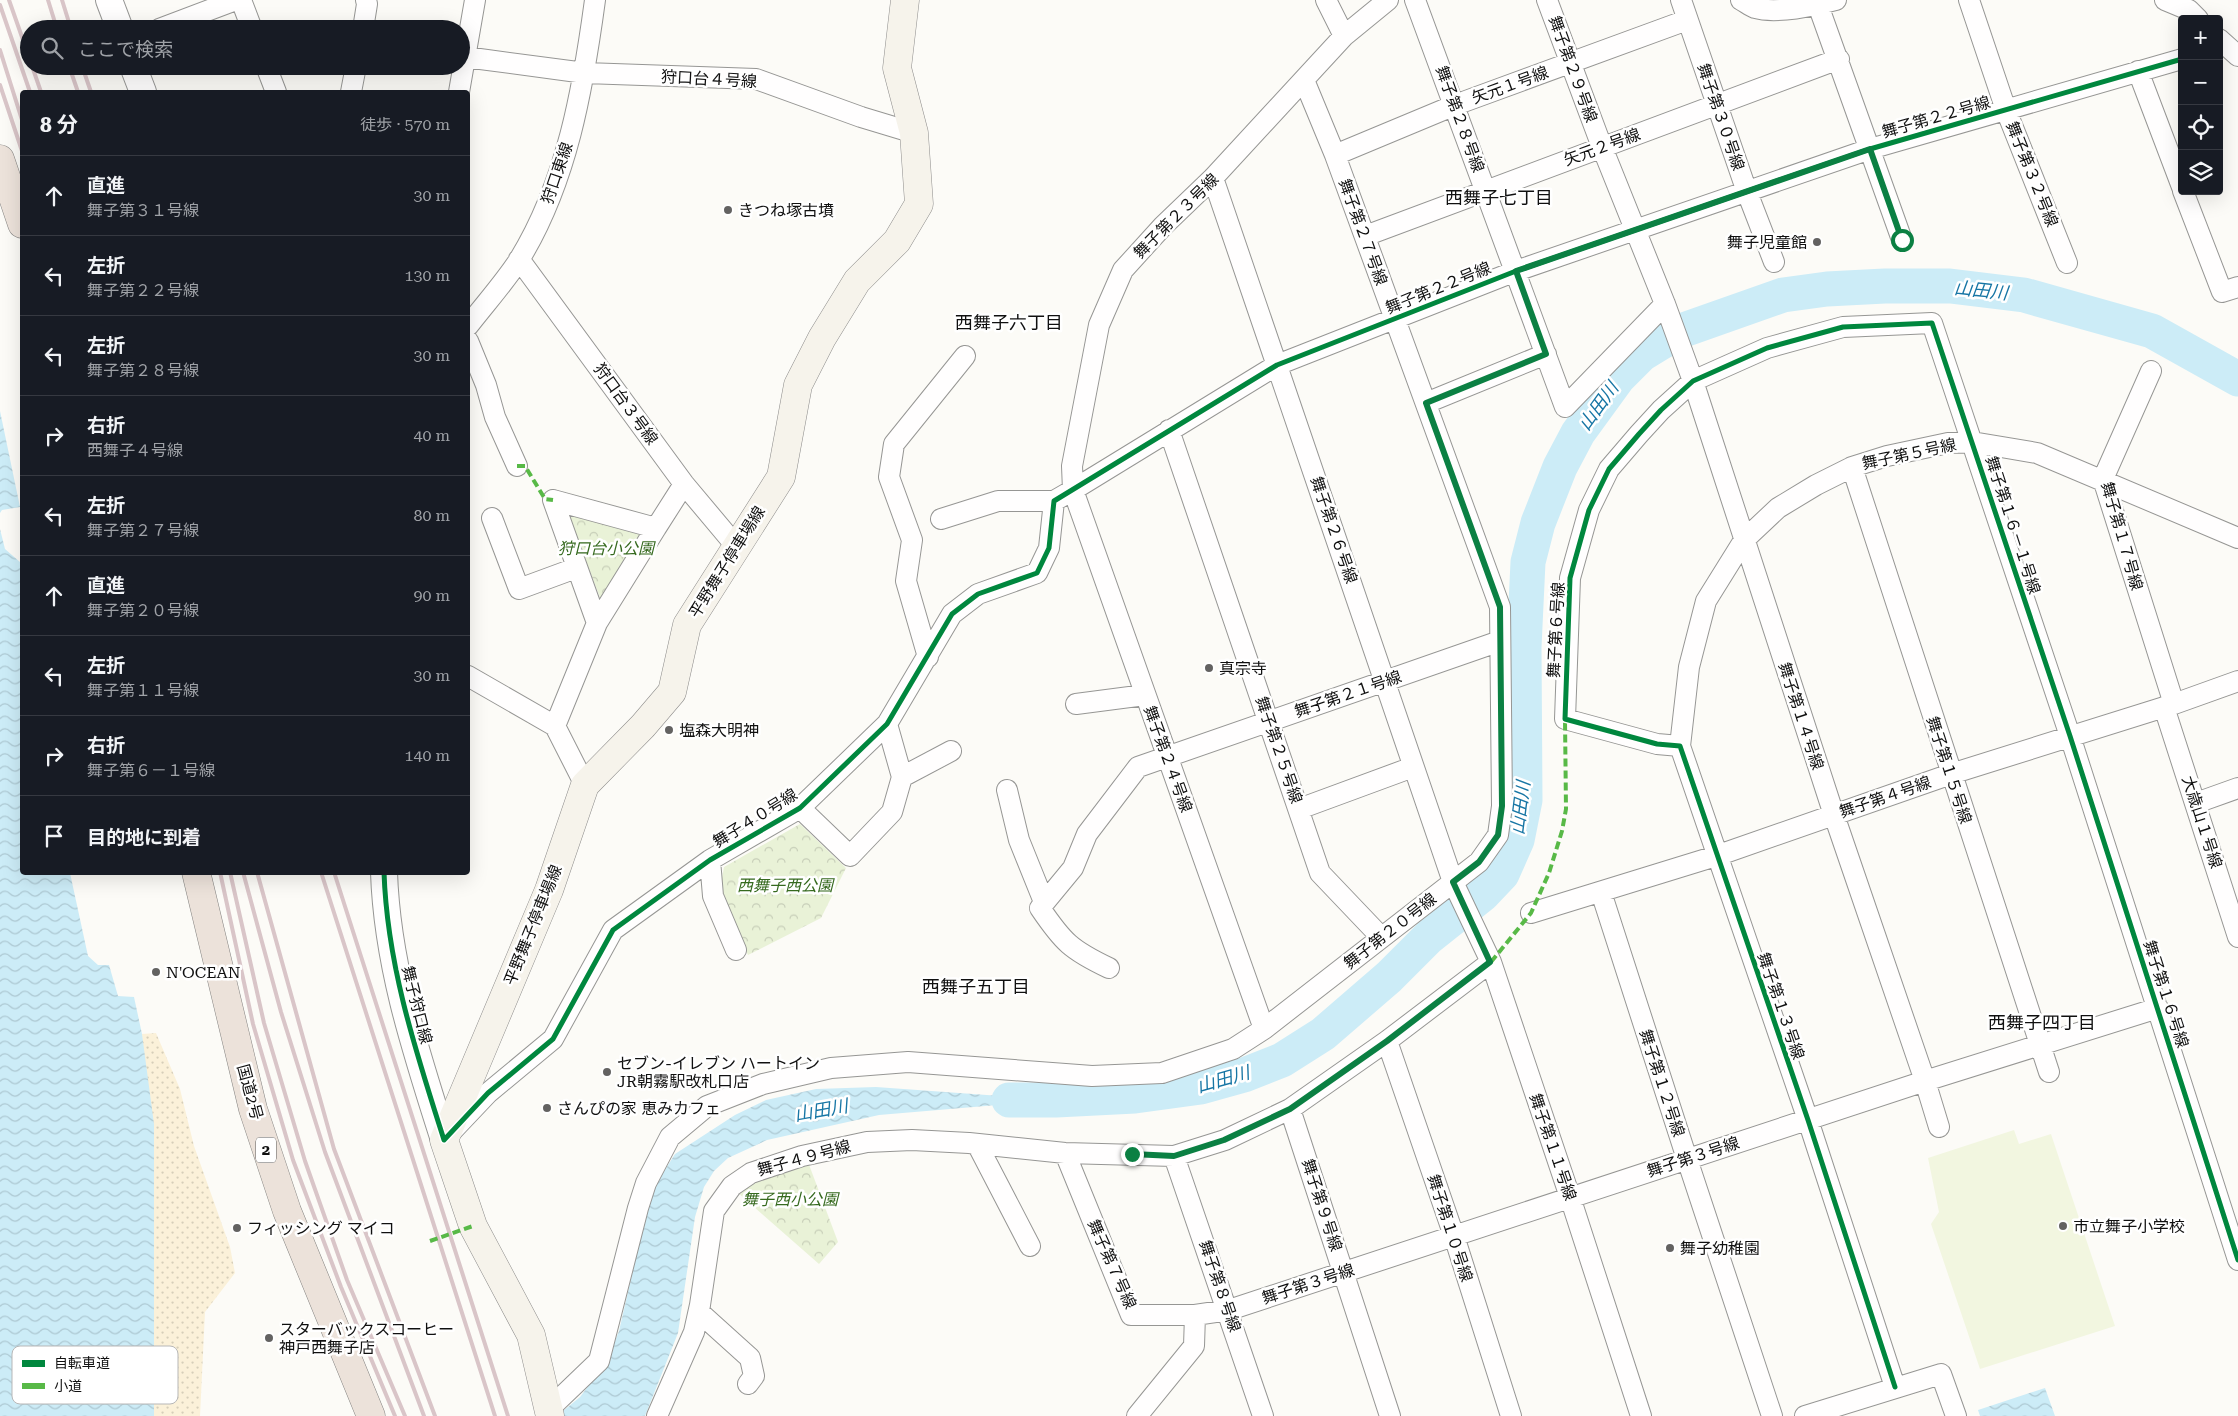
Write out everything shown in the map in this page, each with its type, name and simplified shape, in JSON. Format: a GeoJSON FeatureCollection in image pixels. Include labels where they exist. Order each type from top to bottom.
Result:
{"type":"FeatureCollection","features":[{"type":"Feature","properties":{"kind":"highway"},"geometry":{"type":"LineString","coordinates":[[0,160],[20,218]]}},
{"type":"Feature","properties":{"kind":"highway","name":"国道2号"},"geometry":{"type":"LineString","coordinates":[[197,875],[253,1109],[286,1211],[371,1416]]}},
{"type":"Feature","properties":{"kind":"main road","name":"平野舞子停車場線"},"geometry":{"type":"LineString","coordinates":[[444,1140],[550,890],[585,785],[643,726],[672,692],[687,625],[780,476],[798,385],[822,338],[857,281],[897,241],[919,204],[914,133],[897,68],[905,0]]}},
{"type":"Feature","properties":{"kind":"main road"},"geometry":{"type":"LineString","coordinates":[[444,1140],[473,1226],[531,1335],[550,1413]]}},
{"type":"Feature","properties":{"kind":"street"},"geometry":{"type":"LineString","coordinates":[[109,0],[117,20]]}},
{"type":"Feature","properties":{"kind":"street"},"geometry":{"type":"LineString","coordinates":[[183,20],[236,0]]}},
{"type":"Feature","properties":{"kind":"street"},"geometry":{"type":"LineString","coordinates":[[241,0],[249,20]]}},
{"type":"Feature","properties":{"kind":"street"},"geometry":{"type":"LineString","coordinates":[[364,20],[366,0]]}},
{"type":"Feature","properties":{"kind":"street"},"geometry":{"type":"LineString","coordinates":[[470,28],[475,0]]}},
{"type":"Feature","properties":{"kind":"street","name":"狩口東線"},"geometry":{"type":"LineString","coordinates":[[470,323],[519,259],[540,220],[565,157],[585,73],[595,0]]}},
{"type":"Feature","properties":{"kind":"street"},"geometry":{"type":"LineString","coordinates":[[1326,0],[1344,36]]}},
{"type":"Feature","properties":{"kind":"street","name":"舞子第２３号線"},"geometry":{"type":"LineString","coordinates":[[1073,490],[1072,466],[1099,325],[1123,270],[1163,226],[1213,178],[1344,36],[1388,0]]}},
{"type":"Feature","properties":{"kind":"street","name":"舞子第２８号線"},"geometry":{"type":"LineString","coordinates":[[1416,0],[1565,408],[1666,304]]}},
{"type":"Feature","properties":{"kind":"street","name":"舞子第２９号線"},"geometry":{"type":"LineString","coordinates":[[1548,0],[1602,147],[1666,304]]}},
{"type":"Feature","properties":{"kind":"street","name":"舞子第３０号線"},"geometry":{"type":"LineString","coordinates":[[1681,0],[1747,192],[1774,262]]}},
{"type":"Feature","properties":{"kind":"street"},"geometry":{"type":"LineString","coordinates":[[1741,0],[1754,8],[1777,10],[1827,3],[1839,58],[1902,240]]}},
{"type":"Feature","properties":{"kind":"street","name":"舞子第３２号線"},"geometry":{"type":"LineString","coordinates":[[1969,0],[2006,110],[2067,263]]}},
{"type":"Feature","properties":{"kind":"street"},"geometry":{"type":"LineString","coordinates":[[2166,0],[2189,10],[2194,15]]}},
{"type":"Feature","properties":{"kind":"street","name":"矢元１号線"},"geometry":{"type":"LineString","coordinates":[[1335,155],[1455,105],[1687,20]]}},
{"type":"Feature","properties":{"kind":"street","name":"狩口台４号線"},"geometry":{"type":"LineString","coordinates":[[470,58],[585,73],[756,79],[914,133]]}},
{"type":"Feature","properties":{"kind":"street","name":"矢元２号線"},"geometry":{"type":"LineString","coordinates":[[1365,236],[1839,58]]}},
{"type":"Feature","properties":{"kind":"street","name":"舞子第２２号線"},"geometry":{"type":"LineString","coordinates":[[1073,490],[1277,365],[1516,271],[1870,149],[2178,59]]}},
{"type":"Feature","properties":{"kind":"street"},"geometry":{"type":"LineString","coordinates":[[2138,71],[2178,176]]}},
{"type":"Feature","properties":{"kind":"street"},"geometry":{"type":"LineString","coordinates":[[136,75],[141,90]]}},
{"type":"Feature","properties":{"kind":"street"},"geometry":{"type":"LineString","coordinates":[[269,75],[275,90]]}},
{"type":"Feature","properties":{"kind":"street"},"geometry":{"type":"LineString","coordinates":[[351,90],[354,75]]}},
{"type":"Feature","properties":{"kind":"street"},"geometry":{"type":"LineString","coordinates":[[459,90],[462,75]]}},
{"type":"Feature","properties":{"kind":"street","name":"舞子第２７号線"},"geometry":{"type":"LineString","coordinates":[[1304,80],[1335,155],[1500,607],[1500,641]]}},
{"type":"Feature","properties":{"kind":"street","name":"舞子第２６号線"},"geometry":{"type":"LineString","coordinates":[[1213,178],[1453,882]]}},
{"type":"Feature","properties":{"kind":"street"},"geometry":{"type":"LineString","coordinates":[[2185,195],[2230,289]]}},
{"type":"Feature","properties":{"kind":"street","name":"狩口台３号線"},"geometry":{"type":"LineString","coordinates":[[519,259],[684,484],[736,546]]}},
{"type":"Feature","properties":{"kind":"street","name":"舞子第１４号線"},"geometry":{"type":"LineString","coordinates":[[1666,304],[1939,1127]]}},
{"type":"Feature","properties":{"kind":"street","name":"舞子第６号線"},"geometry":{"type":"LineString","coordinates":[[1680,746],[1657,744],[1565,719],[1570,578],[1589,510],[1609,469],[1661,410],[1693,382],[1768,348],[1844,327],[1932,323]]}},
{"type":"Feature","properties":{"kind":"street","name":"舞子第１６－１号線"},"geometry":{"type":"LineString","coordinates":[[1932,323],[2070,736]]}},
{"type":"Feature","properties":{"kind":"street"},"geometry":{"type":"LineString","coordinates":[[470,345],[486,385],[495,417],[517,466]]}},
{"type":"Feature","properties":{"kind":"street"},"geometry":{"type":"LineString","coordinates":[[1426,403],[1546,354]]}},
{"type":"Feature","properties":{"kind":"street"},"geometry":{"type":"LineString","coordinates":[[928,657],[906,581],[912,540],[889,478],[894,444],[965,356]]}},
{"type":"Feature","properties":{"kind":"street","name":"舞子第１７号線"},"geometry":{"type":"LineString","coordinates":[[2150,371],[2103,480],[2169,705]]}},
{"type":"Feature","properties":{"kind":"street","name":"舞子第２５号線"},"geometry":{"type":"LineString","coordinates":[[1169,430],[1320,873],[1381,937]]}},
{"type":"Feature","properties":{"kind":"street","name":"舞子第５号線"},"geometry":{"type":"LineString","coordinates":[[1680,746],[1689,667],[1706,601],[1744,540],[1778,508],[1816,485],[1852,467],[1887,456],[1948,443],[1972,442],[2037,453],[2238,538]]}},
{"type":"Feature","properties":{"kind":"street","name":"舞子第１５号線"},"geometry":{"type":"LineString","coordinates":[[1852,467],[1950,774],[2049,1072]]}},
{"type":"Feature","properties":{"kind":"street"},"geometry":{"type":"LineString","coordinates":[[555,726],[597,623],[684,484]]}},
{"type":"Feature","properties":{"kind":"street"},"geometry":{"type":"LineString","coordinates":[[940,519],[998,501],[1054,501],[1073,490]]}},
{"type":"Feature","properties":{"kind":"street","name":"舞子第２４号線"},"geometry":{"type":"LineString","coordinates":[[1073,490],[1264,1028]]}},
{"type":"Feature","properties":{"kind":"street"},"geometry":{"type":"LineString","coordinates":[[597,623],[553,500],[656,528]]}},
{"type":"Feature","properties":{"kind":"street","name":"舞子４０号線"},"geometry":{"type":"LineString","coordinates":[[444,1140],[488,1094],[553,1039],[613,930],[710,860],[800,808],[887,724],[952,614],[978,594],[1036,573],[1049,548],[1054,501]]}},
{"type":"Feature","properties":{"kind":"street"},"geometry":{"type":"LineString","coordinates":[[492,518],[519,590],[576,568]]}},
{"type":"Feature","properties":{"kind":"street","name":"舞子第２１号線"},"geometry":{"type":"LineString","coordinates":[[1042,905],[1073,868],[1087,834],[1138,767],[1500,641]]}},
{"type":"Feature","properties":{"kind":"street","name":"舞子第２０号線"},"geometry":{"type":"LineString","coordinates":[[550,1413],[599,1361],[646,1183],[670,1136],[707,1106],[763,1084],[830,1068],[908,1062],[1092,1076],[1162,1073],[1233,1050],[1479,862],[1498,835],[1502,806],[1500,641]]}},
{"type":"Feature","properties":{"kind":"street"},"geometry":{"type":"LineString","coordinates":[[470,677],[555,726],[585,785]]}},
{"type":"Feature","properties":{"kind":"street","name":"舞子第４号線"},"geometry":{"type":"LineString","coordinates":[[1531,913],[1716,856],[1950,774],[2169,705],[2238,680]]}},
{"type":"Feature","properties":{"kind":"street"},"geometry":{"type":"LineString","coordinates":[[1076,704],[1145,695]]}},
{"type":"Feature","properties":{"kind":"street","name":"大歳山１号線"},"geometry":{"type":"LineString","coordinates":[[2169,705],[2196,803],[2238,937]]}},
{"type":"Feature","properties":{"kind":"street"},"geometry":{"type":"LineString","coordinates":[[800,808],[850,856],[892,812],[902,777],[887,724]]}},
{"type":"Feature","properties":{"kind":"street","name":"舞子第１６号線"},"geometry":{"type":"LineString","coordinates":[[2070,736],[2238,1260]]}},
{"type":"Feature","properties":{"kind":"street","name":"舞子第１３号線"},"geometry":{"type":"LineString","coordinates":[[1680,746],[1716,856],[1808,1120],[1895,1387]]}},
{"type":"Feature","properties":{"kind":"street"},"geometry":{"type":"LineString","coordinates":[[902,777],[951,750]]}},
{"type":"Feature","properties":{"kind":"street"},"geometry":{"type":"LineString","coordinates":[[1299,809],[1413,767]]}},
{"type":"Feature","properties":{"kind":"street"},"geometry":{"type":"LineString","coordinates":[[2196,803],[2238,788]]}},
{"type":"Feature","properties":{"kind":"street"},"geometry":{"type":"LineString","coordinates":[[1006,790],[1019,840],[1042,905],[1061,939],[1083,956],[1109,968]]}},
{"type":"Feature","properties":{"kind":"street"},"geometry":{"type":"LineString","coordinates":[[710,860],[713,896],[736,950]]}},
{"type":"Feature","properties":{"kind":"street","name":"舞子狩口線"},"geometry":{"type":"LineString","coordinates":[[384,875],[387,913],[403,1006],[444,1140]]}},
{"type":"Feature","properties":{"kind":"street","name":"舞子第１１号線"},"geometry":{"type":"LineString","coordinates":[[1453,882],[1490,962],[1641,1416]]}},
{"type":"Feature","properties":{"kind":"street","name":"舞子第１２号線"},"geometry":{"type":"LineString","coordinates":[[1601,892],[1772,1416]]}},
{"type":"Feature","properties":{"kind":"street","name":"舞子４９号線"},"geometry":{"type":"LineString","coordinates":[[656,1416],[694,1332],[699,1312],[714,1211],[732,1186],[751,1173],[802,1156],[867,1142],[912,1140],[977,1144],[1065,1153],[1174,1156],[1224,1140],[1290,1109],[1387,1041],[1490,962]]}},
{"type":"Feature","properties":{"kind":"street","name":"舞子第３号線"},"geometry":{"type":"LineString","coordinates":[[1229,1310],[1925,1081],[2158,1008]]}},
{"type":"Feature","properties":{"kind":"street","name":"舞子第１０号線"},"geometry":{"type":"LineString","coordinates":[[1387,1041],[1454,1236],[1511,1416]]}},
{"type":"Feature","properties":{"kind":"street","name":"舞子第９号線"},"geometry":{"type":"LineString","coordinates":[[1290,1109],[1390,1416]]}},
{"type":"Feature","properties":{"kind":"street"},"geometry":{"type":"LineString","coordinates":[[977,1144],[1030,1246]]}},
{"type":"Feature","properties":{"kind":"street","name":"舞子第７号線"},"geometry":{"type":"LineString","coordinates":[[1065,1153],[1131,1315],[1195,1315],[1229,1310]]}},
{"type":"Feature","properties":{"kind":"street","name":"舞子第８号線"},"geometry":{"type":"LineString","coordinates":[[1174,1156],[1229,1310],[1263,1416]]}},
{"type":"Feature","properties":{"kind":"street"},"geometry":{"type":"LineString","coordinates":[[699,1312],[750,1358],[754,1376],[748,1384]]}},
{"type":"Feature","properties":{"kind":"street"},"geometry":{"type":"LineString","coordinates":[[1137,1416],[1194,1346],[1195,1315]]}},
{"type":"Feature","properties":{"kind":"street"},"geometry":{"type":"LineString","coordinates":[[1805,1416],[1941,1374],[1956,1416]]}},
{"type":"Feature","properties":{"kind":"sand"},"geometry":{"type":"Polygon","coordinates":[[[156,1033],[180,1089],[194,1146],[230,1247],[235,1273],[205,1312],[200,1416],[154,1416],[154,1404],[178,1404],[178,1346],[154,1346],[153,1270],[142,1034],[156,1033]]]}},
{"type":"Feature","properties":{"kind":"green space","name":"狩口台小公園"},"geometry":{"type":"Polygon","coordinates":[[[566,510],[644,533],[601,600],[566,510]]]}},
{"type":"Feature","properties":{"kind":"green space","name":"西舞子西公園"},"geometry":{"type":"Polygon","coordinates":[[[800,824],[846,868],[821,918],[748,955],[719,894],[724,867],[800,824]]]}},
{"type":"Feature","properties":{"kind":"green space"},"geometry":{"type":"Polygon","coordinates":[[[2014,1130],[2019,1144],[2051,1134],[2115,1326],[1980,1369],[1931,1224],[1939,1212],[1928,1158],[2014,1130]]]}},
{"type":"Feature","properties":{"kind":"green space","name":"舞子西小公園"},"geometry":{"type":"Polygon","coordinates":[[[808,1162],[838,1242],[819,1264],[738,1193],[753,1178],[808,1162]]]}},
{"type":"Feature","properties":{"kind":"water"},"geometry":{"type":"Polygon","coordinates":[[[0,411],[20,507],[2,510],[0,513],[0,411]]]}},
{"type":"Feature","properties":{"kind":"water"},"geometry":{"type":"Polygon","coordinates":[[[0,529],[5,549],[20,562],[20,875],[70,875],[88,956],[98,965],[109,965],[118,996],[134,997],[142,1034],[154,1124],[154,1346],[12,1346],[12,1404],[154,1404],[154,1416],[0,1416],[0,529]]]}},
{"type":"Feature","properties":{"kind":"water"},"geometry":{"type":"Polygon","coordinates":[[[876,1087],[1056,1100],[879,1115],[767,1140],[728,1158],[714,1171],[704,1187],[695,1217],[678,1333],[645,1416],[557,1416],[580,1397],[607,1361],[619,1331],[651,1192],[675,1154],[735,1115],[766,1100],[816,1089],[876,1087]]]}},
{"type":"Feature","properties":{"kind":"water"},"geometry":{"type":"Polygon","coordinates":[[[2045,1388],[2055,1416],[1980,1416],[1978,1410],[2045,1388]]]}},
{"type":"Feature","properties":{"kind":"waterway","name":"山田川"},"geometry":{"type":"LineString","coordinates":[[1009,1100],[1135,1096],[1201,1087],[1244,1075],[1282,1060],[1323,1034],[1389,977],[1429,937],[1483,894],[1502,874],[1517,840],[1525,800],[1524,647],[1528,562],[1538,523],[1560,467],[1578,433],[1618,378],[1642,354],[1678,332],[1783,295],[1827,289],[1885,286],[1950,286],[2024,295],[2152,331],[2238,379]]}},
{"type":"Feature","properties":{"kind":"railway"},"geometry":{"type":"LineString","coordinates":[[9,0],[20,31]]}},
{"type":"Feature","properties":{"kind":"railway"},"geometry":{"type":"LineString","coordinates":[[48,0],[54,20]]}},
{"type":"Feature","properties":{"kind":"railway"},"geometry":{"type":"LineString","coordinates":[[62,0],[68,20]]}},
{"type":"Feature","properties":{"kind":"railway"},"geometry":{"type":"LineString","coordinates":[[0,5],[20,63]]}},
{"type":"Feature","properties":{"kind":"railway"},"geometry":{"type":"LineString","coordinates":[[0,50],[20,114]]}},
{"type":"Feature","properties":{"kind":"railway"},"geometry":{"type":"LineString","coordinates":[[24,75],[29,90]]}},
{"type":"Feature","properties":{"kind":"railway"},"geometry":{"type":"LineString","coordinates":[[35,75],[40,90]]}},
{"type":"Feature","properties":{"kind":"railway"},"geometry":{"type":"LineString","coordinates":[[72,75],[77,90]]}},
{"type":"Feature","properties":{"kind":"railway"},"geometry":{"type":"LineString","coordinates":[[85,75],[90,90]]}},
{"type":"Feature","properties":{"kind":"railway"},"geometry":{"type":"LineString","coordinates":[[0,85],[20,145]]}},
{"type":"Feature","properties":{"kind":"railway"},"geometry":{"type":"LineString","coordinates":[[221,875],[253,1024],[293,1160],[341,1287],[395,1416]]}},
{"type":"Feature","properties":{"kind":"railway"},"geometry":{"type":"LineString","coordinates":[[231,875],[264,1023],[305,1161],[347,1280],[405,1416]]}},
{"type":"Feature","properties":{"kind":"railway"},"geometry":{"type":"LineString","coordinates":[[244,875],[281,1012],[325,1152],[424,1416]]}},
{"type":"Feature","properties":{"kind":"railway"},"geometry":{"type":"LineString","coordinates":[[258,875],[334,1149],[435,1416]]}},
{"type":"Feature","properties":{"kind":"railway"},"geometry":{"type":"LineString","coordinates":[[322,875],[495,1416]]}},
{"type":"Feature","properties":{"kind":"railway"},"geometry":{"type":"LineString","coordinates":[[335,875],[508,1416]]}},
{"type":"Feature","properties":{"kind":"marked path"},"geometry":{"type":"LineString","coordinates":[[517,466],[525,466],[545,499],[553,500]]}},
{"type":"Feature","properties":{"kind":"marked path"},"geometry":{"type":"LineString","coordinates":[[1491,962],[1531,913],[1549,873],[1562,831],[1566,809],[1565,719]]}},
{"type":"Feature","properties":{"kind":"marked path"},"geometry":{"type":"LineString","coordinates":[[430,1241],[473,1226]]}},
{"type":"Feature","properties":{"kind":"cycle path"},"geometry":{"type":"LineString","coordinates":[[384,875],[386,907],[397,974],[423,1074],[444,1140],[488,1093],[553,1039],[613,930],[710,860],[800,808],[887,724],[952,614],[978,594],[1037,573],[1049,548],[1054,501],[1277,365],[1516,271],[1870,149],[2179,60]]}},
{"type":"Feature","properties":{"kind":"cycle path"},"geometry":{"type":"LineString","coordinates":[[1895,1387],[1808,1120],[1680,746],[1657,744],[1565,719],[1570,578],[1589,510],[1609,469],[1661,410],[1693,381],[1767,348],[1843,327],[1932,323],[2070,736],[2238,1260]]}},
{"type":"Feature","properties":{"kind":"place","name":"きつね塚古墳"},"geometry":{"type":"Point","coordinates":[728,210]}},
{"type":"Feature","properties":{"kind":"place","name":"舞子児童館"},"geometry":{"type":"Point","coordinates":[1817,242]}},
{"type":"Feature","properties":{"kind":"place","name":"真宗寺"},"geometry":{"type":"Point","coordinates":[1209,668]}},
{"type":"Feature","properties":{"kind":"place","name":"塩森大明神"},"geometry":{"type":"Point","coordinates":[669,730]}},
{"type":"Feature","properties":{"kind":"place","name":"N'OCEAN"},"geometry":{"type":"Point","coordinates":[156,972]}},
{"type":"Feature","properties":{"kind":"place","name":"セブン-イレブン ハートイン JR朝霧駅改札口店"},"geometry":{"type":"Point","coordinates":[607,1072]}},
{"type":"Feature","properties":{"kind":"place","name":"さんぴの家 恵みカフェ"},"geometry":{"type":"Point","coordinates":[547,1108]}},
{"type":"Feature","properties":{"kind":"place","name":"市立舞子小学校"},"geometry":{"type":"Point","coordinates":[2063,1226]}},
{"type":"Feature","properties":{"kind":"place","name":"フィッシング マイコ"},"geometry":{"type":"Point","coordinates":[237,1228]}},
{"type":"Feature","properties":{"kind":"place","name":"舞子幼稚園"},"geometry":{"type":"Point","coordinates":[1670,1248]}},
{"type":"Feature","properties":{"kind":"place","name":"スターバックスコーヒー 神戸西舞子店"},"geometry":{"type":"Point","coordinates":[269,1338]}},
{"type":"Feature","properties":{"kind":"district","name":"西舞子七丁目"},"geometry":{"type":"Point","coordinates":[1499,197]}},
{"type":"Feature","properties":{"kind":"district","name":"西舞子六丁目"},"geometry":{"type":"Point","coordinates":[1009,322]}},
{"type":"Feature","properties":{"kind":"district","name":"西舞子五丁目"},"geometry":{"type":"Point","coordinates":[976,986]}},
{"type":"Feature","properties":{"kind":"district","name":"西舞子四丁目"},"geometry":{"type":"Point","coordinates":[2042,1022]}},
{"type":"Feature","properties":{"kind":"route"},"geometry":{"type":"LineString","coordinates":[[1132,1154],[1174,1156],[1224,1140],[1290,1109],[1387,1041],[1490,962],[1453,882],[1479,862],[1498,835],[1502,806],[1500,607],[1426,403],[1546,354],[1516,271],[1870,149],[1902,240]]}}]}
